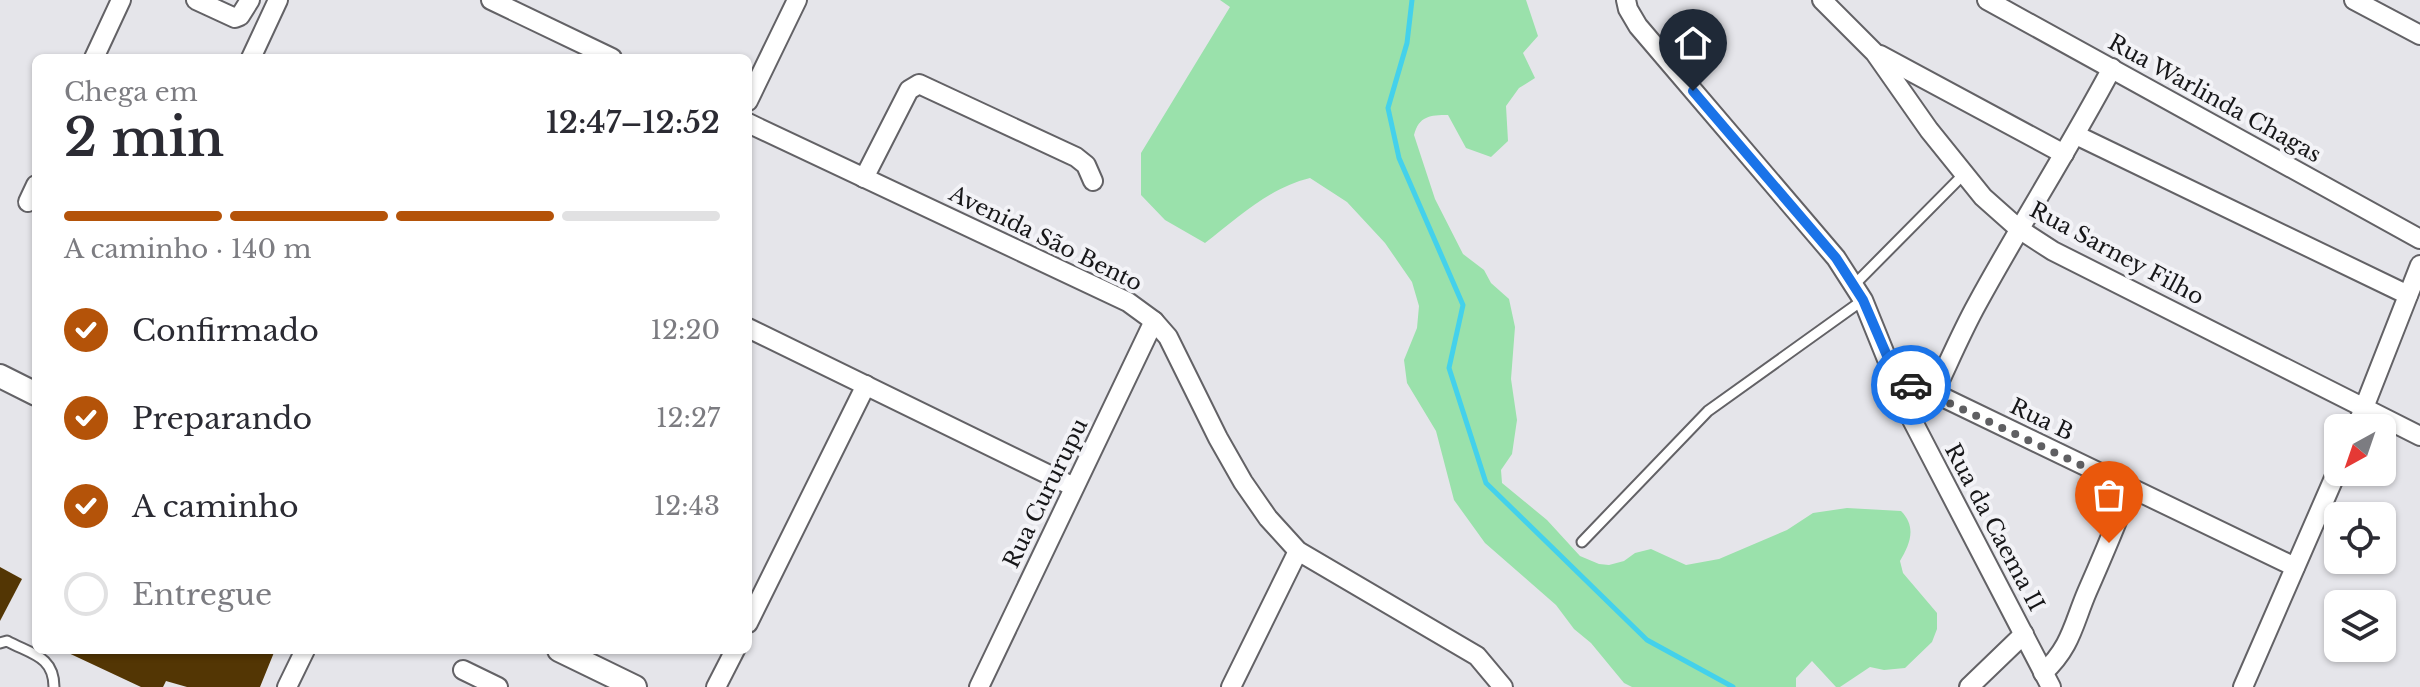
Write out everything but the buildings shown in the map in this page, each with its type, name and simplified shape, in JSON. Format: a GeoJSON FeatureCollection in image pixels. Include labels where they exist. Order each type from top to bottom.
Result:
{"type":"FeatureCollection","features":[{"type":"Feature","properties":{"kind":"street"},"geometry":{"type":"LineString","coordinates":[[96,54],[121,0]]}},
{"type":"Feature","properties":{"kind":"street"},"geometry":{"type":"LineString","coordinates":[[196,0],[235,18],[240,16],[250,0],[275,6],[253,54]]}},
{"type":"Feature","properties":{"kind":"street"},"geometry":{"type":"LineString","coordinates":[[491,0],[604,54]]}},
{"type":"Feature","properties":{"kind":"street"},"geometry":{"type":"LineString","coordinates":[[752,93],[797,0]]}},
{"type":"Feature","properties":{"kind":"street","name":"Rua da Caema II"},"geometry":{"type":"LineString","coordinates":[[1626,0],[1638,26],[1809,226],[1858,292],[1910,416],[2047,680]]}},
{"type":"Feature","properties":{"kind":"street","name":"Rua Sarney Filho"},"geometry":{"type":"LineString","coordinates":[[1822,0],[1875,53],[1963,175],[2019,229],[2053,251],[2420,436]]}},
{"type":"Feature","properties":{"kind":"street"},"geometry":{"type":"LineString","coordinates":[[2354,0],[2420,35]]}},
{"type":"Feature","properties":{"kind":"street","name":"Rua Warlinda Chagas"},"geometry":{"type":"LineString","coordinates":[[1991,1],[2420,239]]}},
{"type":"Feature","properties":{"kind":"street"},"geometry":{"type":"LineString","coordinates":[[1875,53],[2064,154]]}},
{"type":"Feature","properties":{"kind":"street"},"geometry":{"type":"LineString","coordinates":[[1934,393],[1975,308],[2112,68]]}},
{"type":"Feature","properties":{"kind":"street"},"geometry":{"type":"LineString","coordinates":[[864,178],[909,90],[925,84],[1076,157],[1086,165],[1093,181]]}},
{"type":"Feature","properties":{"kind":"street","name":"Avenida São Bento"},"geometry":{"type":"LineString","coordinates":[[752,125],[1128,302],[1154,321],[1168,337],[1243,482],[1268,518],[1298,551],[1477,656],[1495,683]]}},
{"type":"Feature","properties":{"kind":"street"},"geometry":{"type":"LineString","coordinates":[[2076,135],[2408,295]]}},
{"type":"Feature","properties":{"kind":"street"},"geometry":{"type":"LineString","coordinates":[[2362,414],[2420,265]]}},
{"type":"Feature","properties":{"kind":"street","name":"Rua Cururupu"},"geometry":{"type":"LineString","coordinates":[[979,687],[1154,321]]}},
{"type":"Feature","properties":{"kind":"street"},"geometry":{"type":"LineString","coordinates":[[752,330],[1074,487]]}},
{"type":"Feature","properties":{"kind":"street"},"geometry":{"type":"LineString","coordinates":[[0,376],[32,392]]}},
{"type":"Feature","properties":{"kind":"street","name":"Rua B"},"geometry":{"type":"LineString","coordinates":[[1897,379],[1934,393],[2295,567]]}},
{"type":"Feature","properties":{"kind":"street"},"geometry":{"type":"LineString","coordinates":[[752,615],[866,385]]}},
{"type":"Feature","properties":{"kind":"street"},"geometry":{"type":"LineString","coordinates":[[2243,687],[2331,486]]}},
{"type":"Feature","properties":{"kind":"street"},"geometry":{"type":"LineString","coordinates":[[2047,680],[2074,632],[2085,597],[2130,488]]}},
{"type":"Feature","properties":{"kind":"street"},"geometry":{"type":"LineString","coordinates":[[1231,687],[1298,551]]}},
{"type":"Feature","properties":{"kind":"street"},"geometry":{"type":"LineString","coordinates":[[1969,687],[2024,634]]}},
{"type":"Feature","properties":{"kind":"street"},"geometry":{"type":"LineString","coordinates":[[287,687],[303,654]]}},
{"type":"Feature","properties":{"kind":"street"},"geometry":{"type":"LineString","coordinates":[[567,654],[635,687]]}},
{"type":"Feature","properties":{"kind":"street"},"geometry":{"type":"LineString","coordinates":[[716,687],[733,654]]}},
{"type":"Feature","properties":{"kind":"street"},"geometry":{"type":"LineString","coordinates":[[463,670],[498,687]]}},
{"type":"Feature","properties":{"kind":"lane"},"geometry":{"type":"LineString","coordinates":[[1582,542],[1708,411],[1858,292],[1963,175]]}},
{"type":"Feature","properties":{"kind":"lane"},"geometry":{"type":"LineString","coordinates":[[0,643],[7,641],[32,654]]}},
{"type":"Feature","properties":{"kind":"lane"},"geometry":{"type":"LineString","coordinates":[[32,654],[48,662],[53,669],[54,687]]}},
{"type":"Feature","properties":{"kind":"green space"},"geometry":{"type":"Polygon","coordinates":[[[1220,0],[1526,0],[1538,36],[1523,53],[1535,78],[1519,88],[1506,106],[1508,141],[1491,157],[1466,148],[1448,115],[1422,120],[1414,135],[1435,199],[1463,254],[1484,270],[1491,283],[1509,299],[1515,327],[1511,379],[1517,420],[1512,454],[1501,470],[1502,483],[1547,520],[1580,556],[1609,565],[1651,549],[1686,565],[1719,559],[1787,530],[1813,513],[1847,508],[1901,511],[1909,523],[1910,536],[1900,561],[1903,573],[1937,613],[1937,629],[1932,642],[1905,668],[1884,670],[1870,667],[1840,687],[1836,687],[1812,661],[1796,678],[1796,687],[1632,687],[1624,683],[1556,605],[1485,543],[1454,500],[1436,431],[1407,383],[1404,360],[1417,328],[1419,306],[1412,282],[1385,243],[1347,202],[1310,178],[1268,196],[1205,243],[1165,220],[1141,195],[1141,153],[1230,7],[1220,0]]]}},
{"type":"Feature","properties":{"kind":"waterway"},"geometry":{"type":"LineString","coordinates":[[1412,0],[1407,43],[1388,108],[1399,158],[1463,305],[1449,368],[1486,483],[1647,640],[1733,687]]}},
{"type":"Feature","properties":{"kind":"way so far"},"geometry":{"type":"LineString","coordinates":[[1911,385],[1934,393],[2130,488],[2109,543]]}},
{"type":"Feature","properties":{"kind":"route"},"geometry":{"type":"LineString","coordinates":[[1693,91],[1836,258],[1863,300],[1897,379],[1911,385]]}}]}
